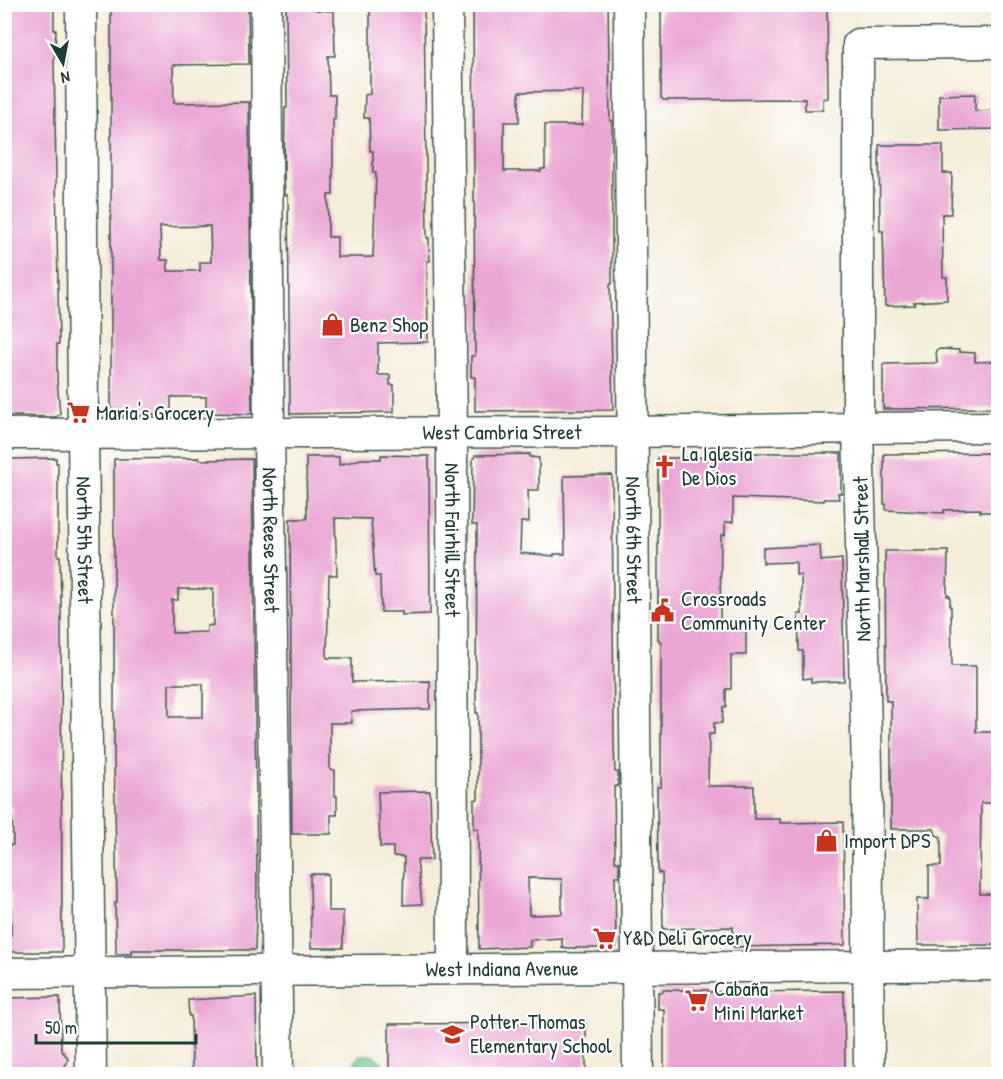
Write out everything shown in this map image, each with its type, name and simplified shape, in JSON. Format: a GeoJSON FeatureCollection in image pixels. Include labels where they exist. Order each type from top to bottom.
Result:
{"type":"FeatureCollection","features":[{"type":"Feature","properties":{"kind":"street","name":"North 5th Street"},"geometry":{"type":"LineString","coordinates":[[81,4],[83,434],[91,1074]]}},
{"type":"Feature","properties":{"kind":"street","name":"North Reese Street"},"geometry":{"type":"LineString","coordinates":[[266,4],[269,433],[278,1074]]}},
{"type":"Feature","properties":{"kind":"street","name":"North Fairhill Street"},"geometry":{"type":"LineString","coordinates":[[447,4],[452,432],[453,968]]}},
{"type":"Feature","properties":{"kind":"street","name":"North 6th Street"},"geometry":{"type":"LineString","coordinates":[[629,4],[638,1074]]}},
{"type":"Feature","properties":{"kind":"street","name":"North Marshall Street"},"geometry":{"type":"LineString","coordinates":[[869,1074],[867,768],[858,428],[858,44],[999,43]]}},
{"type":"Feature","properties":{"kind":"street","name":"West Cambria Street"},"geometry":{"type":"LineString","coordinates":[[4,434],[999,428]]}},
{"type":"Feature","properties":{"kind":"street","name":"West Indiana Avenue"},"geometry":{"type":"LineString","coordinates":[[4,973],[999,965]]}},
{"type":"Feature","properties":{"kind":"green space"},"geometry":{"type":"Polygon","coordinates":[[[360,1055],[373,1055],[382,1062],[384,1074],[349,1074],[348,1072],[360,1055]]]}},
{"type":"Feature","properties":{"kind":"building"},"geometry":{"type":"Polygon","coordinates":[[[4,4],[54,4],[59,344],[57,344],[57,379],[60,414],[55,417],[4,416],[4,361],[8,361],[7,328],[4,328],[4,4]]]}},
{"type":"Feature","properties":{"kind":"building"},"geometry":{"type":"Polygon","coordinates":[[[111,4],[248,4],[249,64],[173,65],[174,103],[249,102],[252,414],[210,413],[210,410],[206,410],[206,397],[171,397],[171,410],[167,410],[167,415],[111,416],[111,4]],[[210,226],[160,227],[161,260],[168,260],[168,271],[200,271],[200,262],[211,262],[210,226]]]}},
{"type":"Feature","properties":{"kind":"building"},"geometry":{"type":"Polygon","coordinates":[[[286,4],[316,4],[316,10],[334,11],[335,56],[328,56],[329,95],[335,95],[335,119],[333,119],[333,195],[328,195],[328,237],[337,237],[337,257],[373,257],[376,173],[373,173],[373,151],[370,151],[369,118],[364,118],[365,95],[370,94],[370,6],[424,5],[427,238],[429,238],[430,261],[427,261],[428,342],[378,343],[378,375],[390,375],[390,385],[394,385],[394,412],[290,414],[288,195],[285,195],[284,175],[285,108],[287,108],[286,4]]]}},
{"type":"Feature","properties":{"kind":"building"},"geometry":{"type":"Polygon","coordinates":[[[473,4],[608,4],[610,121],[612,121],[612,284],[610,284],[613,410],[475,411],[475,377],[471,377],[471,356],[475,356],[473,4]],[[583,91],[519,92],[519,122],[504,122],[504,171],[541,171],[545,169],[545,125],[582,125],[583,91]]]}},
{"type":"Feature","properties":{"kind":"building"},"geometry":{"type":"Polygon","coordinates":[[[661,4],[827,4],[828,98],[823,99],[823,110],[805,110],[805,99],[664,100],[661,98],[661,4]]]}},
{"type":"Feature","properties":{"kind":"building"},"geometry":{"type":"Polygon","coordinates":[[[975,94],[975,111],[999,110],[999,129],[939,130],[939,95],[975,94]]]}},
{"type":"Feature","properties":{"kind":"building"},"geometry":{"type":"Polygon","coordinates":[[[879,145],[943,145],[943,173],[952,173],[951,214],[942,214],[943,277],[947,277],[947,300],[914,302],[915,305],[885,306],[883,231],[880,231],[879,145]]]}},
{"type":"Feature","properties":{"kind":"building"},"geometry":{"type":"Polygon","coordinates":[[[936,350],[975,353],[975,362],[999,361],[999,408],[883,409],[883,364],[937,363],[936,350]]]}},
{"type":"Feature","properties":{"kind":"building"},"geometry":{"type":"Polygon","coordinates":[[[751,453],[841,453],[841,493],[838,493],[839,499],[824,499],[824,501],[733,498],[733,522],[725,522],[725,535],[721,535],[720,622],[746,622],[746,655],[731,655],[731,689],[726,689],[726,707],[723,707],[722,723],[714,723],[714,734],[709,734],[708,786],[754,786],[754,819],[780,819],[780,823],[843,822],[845,945],[733,947],[733,927],[663,929],[662,873],[658,873],[657,787],[661,787],[658,458],[751,457],[751,453]]]}},
{"type":"Feature","properties":{"kind":"building"},"geometry":{"type":"Polygon","coordinates":[[[999,453],[999,512],[980,512],[980,509],[944,510],[944,513],[886,510],[884,454],[999,453]]]}},
{"type":"Feature","properties":{"kind":"building"},"geometry":{"type":"Polygon","coordinates":[[[530,454],[530,457],[539,458],[539,490],[528,490],[529,522],[521,522],[520,553],[554,556],[554,554],[565,554],[564,476],[612,475],[614,745],[615,772],[618,772],[618,786],[614,787],[615,862],[619,862],[619,876],[615,876],[616,948],[562,947],[562,938],[530,940],[530,947],[479,949],[478,829],[474,829],[474,800],[478,799],[477,525],[472,525],[473,458],[475,455],[530,454]],[[528,878],[529,915],[562,914],[562,879],[528,878]]]}},
{"type":"Feature","properties":{"kind":"building"},"geometry":{"type":"Polygon","coordinates":[[[381,455],[429,456],[430,614],[402,615],[402,612],[381,612],[380,576],[375,576],[371,519],[335,518],[337,575],[329,575],[327,658],[352,658],[352,682],[430,681],[430,709],[351,711],[352,723],[330,723],[330,770],[335,770],[335,796],[337,796],[337,815],[331,815],[331,834],[292,834],[290,519],[307,519],[306,457],[339,457],[339,465],[361,459],[381,459],[381,455]]]}},
{"type":"Feature","properties":{"kind":"building"},"geometry":{"type":"Polygon","coordinates":[[[56,458],[56,463],[58,463],[58,556],[60,556],[61,601],[62,952],[14,952],[4,950],[4,935],[11,935],[11,891],[6,891],[6,871],[9,871],[9,845],[13,845],[12,809],[10,805],[4,805],[4,462],[10,459],[56,458]]]}},
{"type":"Feature","properties":{"kind":"building"},"geometry":{"type":"Polygon","coordinates":[[[114,459],[252,459],[257,888],[255,950],[132,950],[132,954],[116,954],[114,459]],[[178,589],[178,600],[172,600],[172,633],[207,632],[207,626],[213,625],[213,589],[178,589]],[[169,684],[169,717],[203,717],[203,684],[169,684]]]}},
{"type":"Feature","properties":{"kind":"building"},"geometry":{"type":"Polygon","coordinates":[[[820,545],[821,561],[842,559],[844,681],[811,682],[811,678],[803,679],[803,651],[799,651],[798,614],[802,614],[801,575],[796,575],[796,562],[763,563],[763,548],[820,545]]]}},
{"type":"Feature","properties":{"kind":"building"},"geometry":{"type":"Polygon","coordinates":[[[885,551],[948,551],[947,596],[950,596],[951,607],[952,666],[976,666],[976,732],[999,732],[999,803],[981,803],[980,894],[999,894],[999,945],[918,945],[917,899],[929,899],[929,866],[941,866],[941,837],[936,835],[934,829],[891,829],[891,701],[886,701],[885,551]]]}},
{"type":"Feature","properties":{"kind":"building"},"geometry":{"type":"Polygon","coordinates":[[[430,791],[432,860],[417,860],[422,904],[403,905],[404,857],[393,856],[393,847],[380,847],[378,792],[430,791]]]}},
{"type":"Feature","properties":{"kind":"building"},"geometry":{"type":"Polygon","coordinates":[[[310,874],[328,874],[328,911],[343,911],[343,948],[311,948],[310,874]]]}},
{"type":"Feature","properties":{"kind":"building"},"geometry":{"type":"Polygon","coordinates":[[[663,990],[844,991],[845,1074],[717,1071],[717,1074],[664,1074],[664,1009],[658,1009],[658,992],[663,992],[663,990]]]}},
{"type":"Feature","properties":{"kind":"building"},"geometry":{"type":"Polygon","coordinates":[[[256,996],[257,1074],[192,1074],[191,1016],[189,1016],[188,1000],[256,996]]]}},
{"type":"Feature","properties":{"kind":"building"},"geometry":{"type":"Polygon","coordinates":[[[60,997],[61,1050],[68,1058],[63,1069],[64,1074],[20,1074],[19,1070],[4,1070],[4,998],[60,997]]]}},
{"type":"Feature","properties":{"kind":"building","name":"Potter-Thomas Elementary School"},"geometry":{"type":"Polygon","coordinates":[[[586,1023],[586,1074],[389,1074],[389,1024],[586,1023]]]}},
{"type":"Feature","properties":{"kind":"place","name":"Benz Shop"},"geometry":{"type":"Point","coordinates":[332,325]}},
{"type":"Feature","properties":{"kind":"place","name":"Maria's Grocery"},"geometry":{"type":"Point","coordinates":[78,413]}},
{"type":"Feature","properties":{"kind":"place","name":"La Iglesia De Dios"},"geometry":{"type":"Point","coordinates":[664,466]}},
{"type":"Feature","properties":{"kind":"place","name":"Crossroads Community Center"},"geometry":{"type":"Point","coordinates":[663,611]}},
{"type":"Feature","properties":{"kind":"place","name":"Import DPS"},"geometry":{"type":"Point","coordinates":[826,841]}},
{"type":"Feature","properties":{"kind":"place","name":"Y&D Deli Grocery"},"geometry":{"type":"Point","coordinates":[605,938]}},
{"type":"Feature","properties":{"kind":"place","name":"Cabaña Mini Market"},"geometry":{"type":"Point","coordinates":[696,1001]}},
{"type":"Feature","properties":{"kind":"place","name":"Potter-Thomas Elementary School"},"geometry":{"type":"Point","coordinates":[452,1034]}}]}
